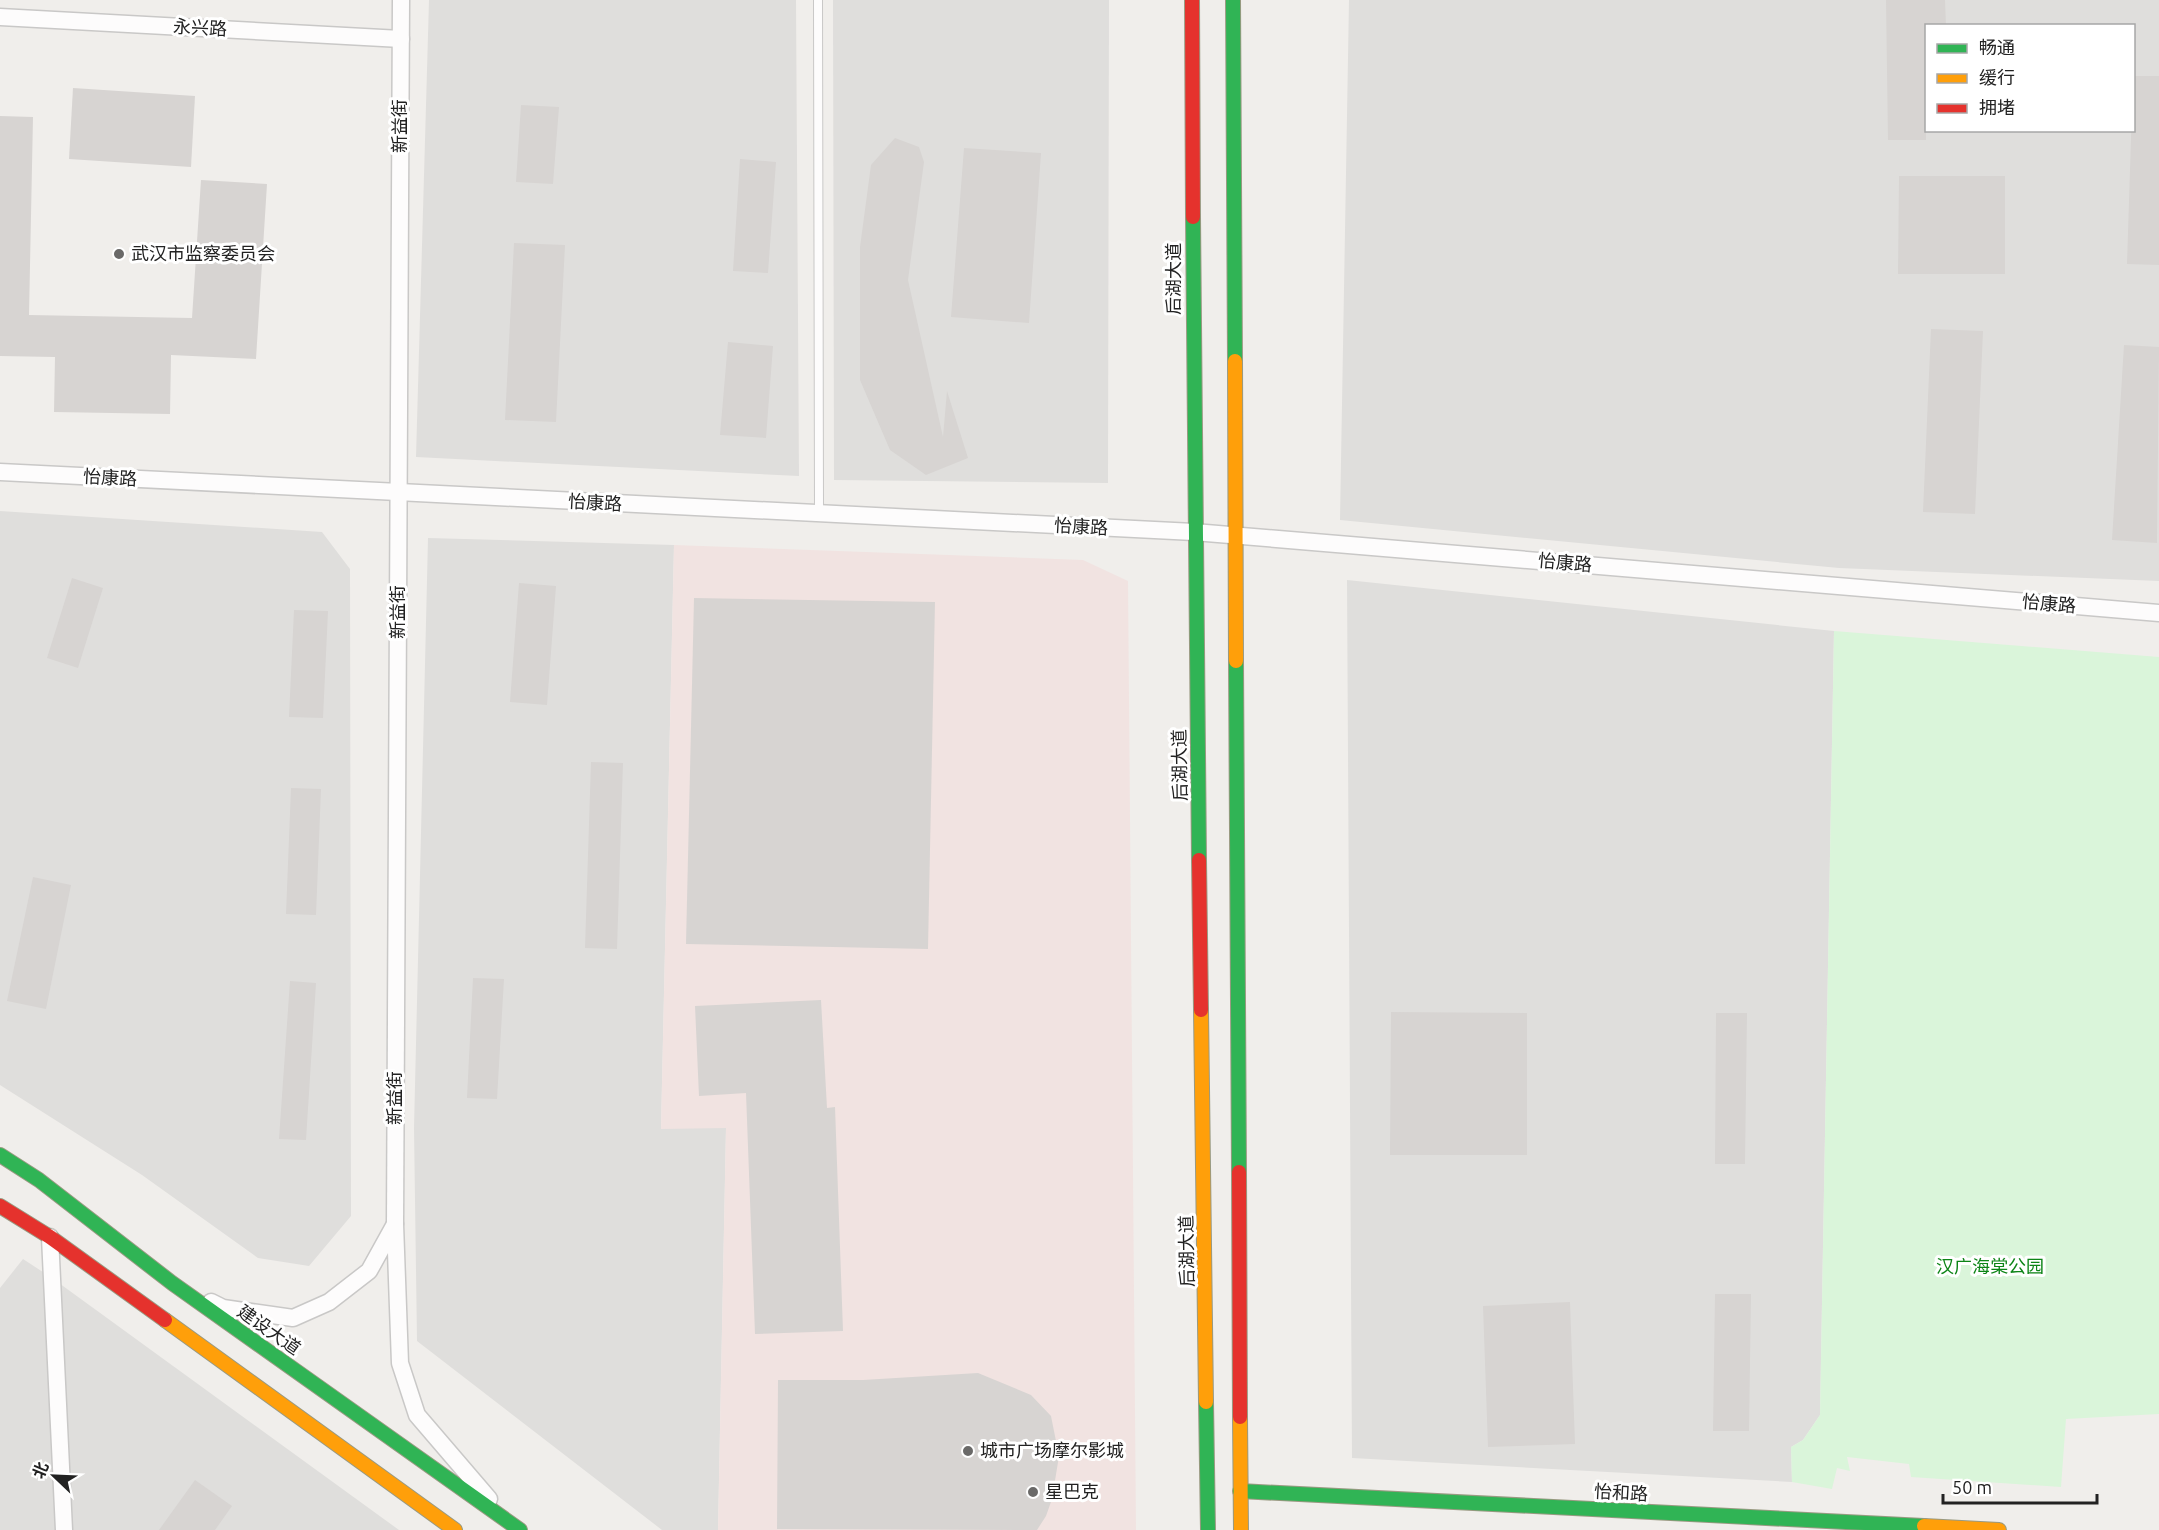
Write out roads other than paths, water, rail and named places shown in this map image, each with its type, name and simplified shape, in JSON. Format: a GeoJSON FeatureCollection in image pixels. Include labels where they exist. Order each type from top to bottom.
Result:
{"type":"FeatureCollection","features":[{"type":"Feature","properties":{"kind":"main road","name":"后湖大道"},"geometry":{"type":"LineString","coordinates":[[1192,0],[1194,532],[1208,1530]]}},
{"type":"Feature","properties":{"kind":"main road"},"geometry":{"type":"LineString","coordinates":[[1233,0],[1241,1530]]}},
{"type":"Feature","properties":{"kind":"main road","name":"建设大道"},"geometry":{"type":"LineString","coordinates":[[0,1155],[39,1180],[172,1283],[516,1527]]}},
{"type":"Feature","properties":{"kind":"main road"},"geometry":{"type":"LineString","coordinates":[[0,1206],[50,1237],[455,1530]]}},
{"type":"Feature","properties":{"kind":"main road","name":"怡和路"},"geometry":{"type":"LineString","coordinates":[[1240,1491],[1999,1530]]}},
{"type":"Feature","properties":{"kind":"street","name":"新益街"},"geometry":{"type":"LineString","coordinates":[[401,0],[395,1224],[400,1363],[417,1415],[516,1527]]}},
{"type":"Feature","properties":{"kind":"street","name":"永兴路"},"geometry":{"type":"LineString","coordinates":[[0,17],[401,39]]}},
{"type":"Feature","properties":{"kind":"street","name":"怡康路"},"geometry":{"type":"LineString","coordinates":[[0,472],[819,515],[1194,532],[2159,613]]}},
{"type":"Feature","properties":{"kind":"street"},"geometry":{"type":"LineString","coordinates":[[172,1283],[223,1308],[293,1318],[329,1302],[369,1271],[395,1224]]}},
{"type":"Feature","properties":{"kind":"street"},"geometry":{"type":"LineString","coordinates":[[50,1237],[64,1530]]}},
{"type":"Feature","properties":{"kind":"lane"},"geometry":{"type":"LineString","coordinates":[[818,0],[819,515]]}},
{"type":"Feature","properties":{"kind":"place","name":"武汉市监察委员会"},"geometry":{"type":"Point","coordinates":[119,254]}},
{"type":"Feature","properties":{"kind":"place","name":"城市广场摩尔影城"},"geometry":{"type":"Point","coordinates":[968,1451]}},
{"type":"Feature","properties":{"kind":"place","name":"星巴克"},"geometry":{"type":"Point","coordinates":[1033,1492]}},
{"type":"Feature","properties":{"kind":"park label","name":"汉广海棠公园"},"geometry":{"type":"Point","coordinates":[1990,1267]}}]}
